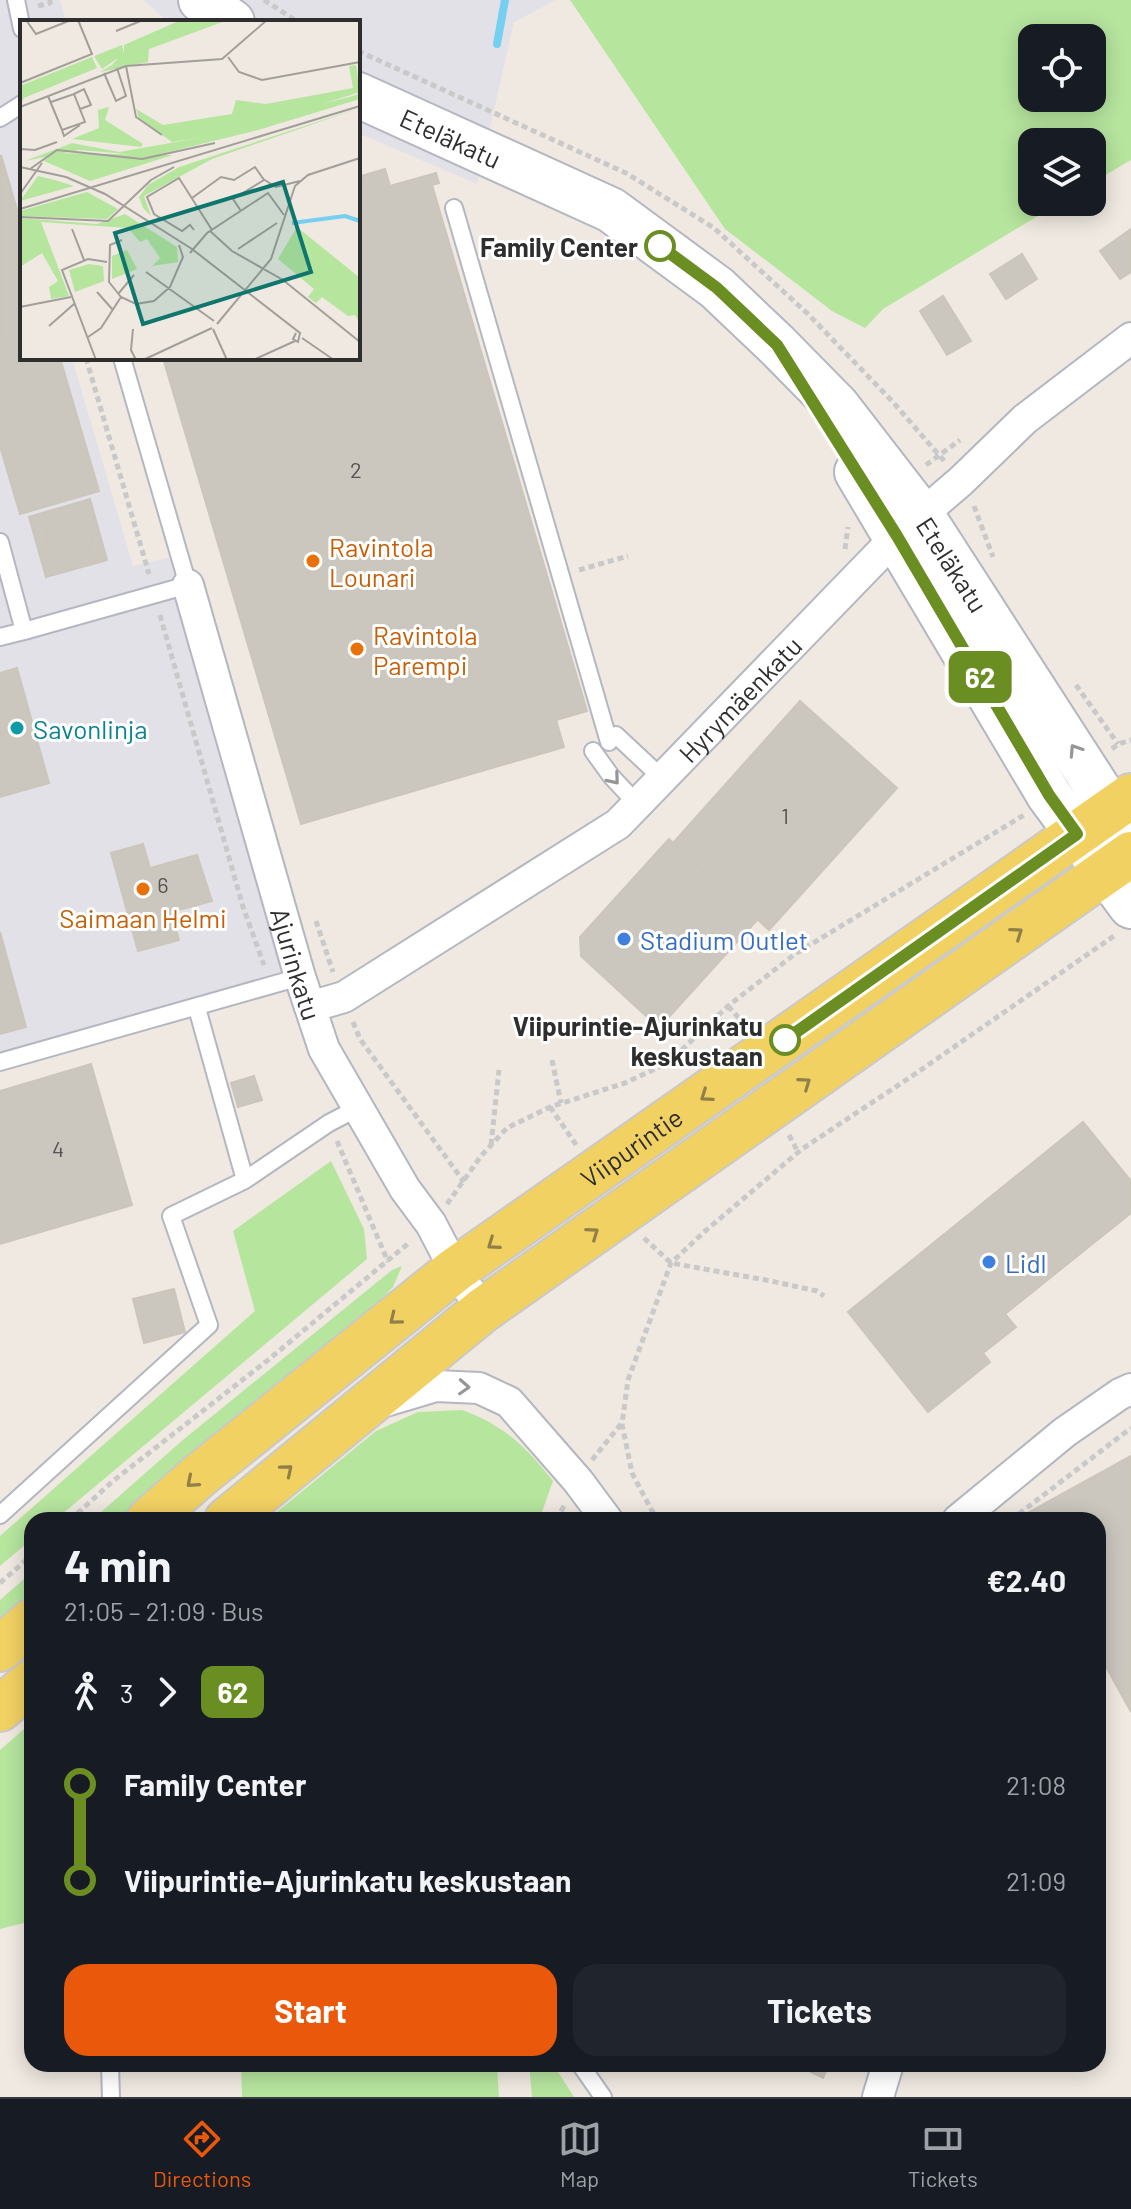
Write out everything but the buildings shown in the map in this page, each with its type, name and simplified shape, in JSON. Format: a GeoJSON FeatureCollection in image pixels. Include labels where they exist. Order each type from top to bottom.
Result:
{"type":"FeatureCollection","features":[{"type":"Feature","properties":{"kind":"main road"},"geometry":{"type":"LineString","coordinates":[[201,0],[229,20]]}},
{"type":"Feature","properties":{"kind":"main road","name":"Eteläkatu"},"geometry":{"type":"LineString","coordinates":[[373,107],[611,210],[717,288],[777,345],[837,406],[899,510],[1049,795],[1077,834],[1122,834],[1103,756],[899,510]]}},
{"type":"Feature","properties":{"kind":"main road","name":"Viipurintie"},"geometry":{"type":"LineString","coordinates":[[158,1512],[455,1270],[1077,834]]}},
{"type":"Feature","properties":{"kind":"main road"},"geometry":{"type":"LineString","coordinates":[[1122,834],[1125,919]]}},
{"type":"Feature","properties":{"kind":"main road","name":"Viipurintie"},"geometry":{"type":"LineString","coordinates":[[237,1512],[483,1310],[1122,834]]}},
{"type":"Feature","properties":{"kind":"main road"},"geometry":{"type":"LineString","coordinates":[[0,1649],[24,1628]]}},
{"type":"Feature","properties":{"kind":"main road"},"geometry":{"type":"LineString","coordinates":[[0,1709],[24,1689]]}},
{"type":"Feature","properties":{"kind":"street","name":"Hyrymäenkatu"},"geometry":{"type":"LineString","coordinates":[[310,1007],[344,997],[618,824],[663,779],[899,510],[961,481],[1025,419],[1131,338]]}},
{"type":"Feature","properties":{"kind":"street","name":"Ajurinkatu"},"geometry":{"type":"LineString","coordinates":[[188,585],[300,977],[324,1049],[405,1189],[431,1224],[455,1270],[483,1310]]}},
{"type":"Feature","properties":{"kind":"street"},"geometry":{"type":"LineString","coordinates":[[362,1408],[436,1386],[479,1388],[509,1402],[601,1512]]}},
{"type":"Feature","properties":{"kind":"street"},"geometry":{"type":"LineString","coordinates":[[968,1512],[1065,1432],[1131,1389]]}},
{"type":"Feature","properties":{"kind":"street"},"geometry":{"type":"LineString","coordinates":[[878,2097],[886,2072]]}},
{"type":"Feature","properties":{"kind":"lane"},"geometry":{"type":"LineString","coordinates":[[16,0],[20,20]]}},
{"type":"Feature","properties":{"kind":"lane"},"geometry":{"type":"LineString","coordinates":[[0,118],[20,105]]}},
{"type":"Feature","properties":{"kind":"lane"},"geometry":{"type":"LineString","coordinates":[[454,208],[561,576],[613,739],[663,779]]}},
{"type":"Feature","properties":{"kind":"lane"},"geometry":{"type":"LineString","coordinates":[[0,637],[188,585],[123,360]]}},
{"type":"Feature","properties":{"kind":"lane"},"geometry":{"type":"LineString","coordinates":[[0,542],[24,631]]}},
{"type":"Feature","properties":{"kind":"lane"},"geometry":{"type":"LineString","coordinates":[[593,751],[638,805]]}},
{"type":"Feature","properties":{"kind":"lane"},"geometry":{"type":"LineString","coordinates":[[0,1062],[300,977]]}},
{"type":"Feature","properties":{"kind":"lane"},"geometry":{"type":"LineString","coordinates":[[197,1008],[245,1180]]}},
{"type":"Feature","properties":{"kind":"lane"},"geometry":{"type":"LineString","coordinates":[[0,1515],[209,1325],[171,1216],[245,1180],[329,1123],[358,1108]]}},
{"type":"Feature","properties":{"kind":"lane"},"geometry":{"type":"LineString","coordinates":[[110,2072],[111,2097]]}},
{"type":"Feature","properties":{"kind":"lane"},"geometry":{"type":"LineString","coordinates":[[586,2072],[603,2097]]}},
{"type":"Feature","properties":{"kind":"path"},"geometry":{"type":"LineString","coordinates":[[264,0],[295,20]]}},
{"type":"Feature","properties":{"kind":"path"},"geometry":{"type":"LineString","coordinates":[[844,554],[849,521],[899,510],[939,455]]}},
{"type":"Feature","properties":{"kind":"path"},"geometry":{"type":"LineString","coordinates":[[961,481],[986,533],[993,561]]}},
{"type":"Feature","properties":{"kind":"path"},"geometry":{"type":"LineString","coordinates":[[561,576],[628,556]]}},
{"type":"Feature","properties":{"kind":"path"},"geometry":{"type":"LineString","coordinates":[[1068,674],[1103,756],[1131,740]]}},
{"type":"Feature","properties":{"kind":"path"},"geometry":{"type":"LineString","coordinates":[[79,1512],[431,1224],[507,1128],[550,1107],[625,1083],[668,1063],[728,1006],[795,954],[1015,821],[1049,795]]}},
{"type":"Feature","properties":{"kind":"path"},"geometry":{"type":"LineString","coordinates":[[312,909],[360,1039],[464,1182]]}},
{"type":"Feature","properties":{"kind":"path"},"geometry":{"type":"LineString","coordinates":[[653,1512],[632,1473],[622,1424],[628,1380],[671,1263],[798,1152],[1125,919]]}},
{"type":"Feature","properties":{"kind":"path"},"geometry":{"type":"LineString","coordinates":[[332,969],[345,966]]}},
{"type":"Feature","properties":{"kind":"path"},"geometry":{"type":"LineString","coordinates":[[728,1006],[746,1026]]}},
{"type":"Feature","properties":{"kind":"path"},"geometry":{"type":"LineString","coordinates":[[552,1060],[561,1103]]}},
{"type":"Feature","properties":{"kind":"path"},"geometry":{"type":"LineString","coordinates":[[491,1146],[499,1070]]}},
{"type":"Feature","properties":{"kind":"path"},"geometry":{"type":"LineString","coordinates":[[550,1107],[577,1146]]}},
{"type":"Feature","properties":{"kind":"path"},"geometry":{"type":"LineString","coordinates":[[788,1134],[798,1152]]}},
{"type":"Feature","properties":{"kind":"path"},"geometry":{"type":"LineString","coordinates":[[642,1235],[671,1263],[771,1281],[817,1291],[824,1296]]}},
{"type":"Feature","properties":{"kind":"path"},"geometry":{"type":"LineString","coordinates":[[1021,1512],[1131,1428]]}},
{"type":"Feature","properties":{"kind":"path"},"geometry":{"type":"LineString","coordinates":[[0,1583],[24,1562]]}},
{"type":"Feature","properties":{"kind":"shaded area"},"geometry":{"type":"Polygon","coordinates":[[[0,0],[60,0],[65,20],[20,20],[20,360],[73,360],[133,566],[180,555],[300,977],[0,1062],[0,0]]]}},
{"type":"Feature","properties":{"kind":"shaded area"},"geometry":{"type":"Polygon","coordinates":[[[143,0],[556,0],[514,22],[477,184],[360,134],[360,20],[166,20],[143,0]]]}},
{"type":"Feature","properties":{"kind":"green space"},"geometry":{"type":"Polygon","coordinates":[[[570,0],[1131,0],[1131,160],[1106,175],[1106,128],[1018,128],[1018,216],[1038,216],[883,309],[865,328],[832,311],[725,229],[570,0]]]}},
{"type":"Feature","properties":{"kind":"green space"},"geometry":{"type":"Polygon","coordinates":[[[331,1161],[364,1229],[367,1259],[65,1512],[27,1512],[255,1311],[233,1231],[331,1161]]]}},
{"type":"Feature","properties":{"kind":"green space"},"geometry":{"type":"Polygon","coordinates":[[[402,1266],[393,1287],[363,1318],[133,1512],[101,1512],[184,1439],[392,1270],[402,1266]]]}},
{"type":"Feature","properties":{"kind":"green space"},"geometry":{"type":"Polygon","coordinates":[[[462,1410],[513,1438],[553,1481],[542,1512],[277,1512],[376,1431],[418,1412],[462,1410]]]}},
{"type":"Feature","properties":{"kind":"green space"},"geometry":{"type":"Polygon","coordinates":[[[24,1515],[24,1546],[0,1566],[0,1536],[24,1515]]]}},
{"type":"Feature","properties":{"kind":"green space"},"geometry":{"type":"Polygon","coordinates":[[[24,1579],[24,1604],[0,1624],[0,1600],[24,1579]]]}},
{"type":"Feature","properties":{"kind":"green space"},"geometry":{"type":"Polygon","coordinates":[[[24,1729],[24,1923],[0,1929],[0,1750],[24,1729]]]}},
{"type":"Feature","properties":{"kind":"green space"},"geometry":{"type":"Polygon","coordinates":[[[241,2072],[497,2072],[499,2097],[242,2097],[241,2072]]]}},
{"type":"Feature","properties":{"kind":"green space"},"geometry":{"type":"Polygon","coordinates":[[[530,2072],[558,2072],[574,2097],[532,2097],[530,2072]]]}},
{"type":"Feature","properties":{"kind":"waterway"},"geometry":{"type":"LineString","coordinates":[[497,44],[505,0]]}},
{"type":"Feature","properties":{"kind":"bus line","name":"62"},"geometry":{"type":"LineString","coordinates":[[660,246],[717,288],[777,345],[897,536],[1049,795],[1077,834],[785,1040]]}},
{"type":"Feature","properties":{"kind":"place","name":"Family Center"},"geometry":{"type":"Point","coordinates":[660,246]}},
{"type":"Feature","properties":{"kind":"place","name":"Ravintola Lounari"},"geometry":{"type":"Point","coordinates":[313,561]}},
{"type":"Feature","properties":{"kind":"place","name":"Ravintola Parempi"},"geometry":{"type":"Point","coordinates":[357,649]}},
{"type":"Feature","properties":{"kind":"place","name":"Savonlinja"},"geometry":{"type":"Point","coordinates":[17,728]}},
{"type":"Feature","properties":{"kind":"place","name":"Saimaan Helmi"},"geometry":{"type":"Point","coordinates":[143,889]}},
{"type":"Feature","properties":{"kind":"place","name":"Stadium Outlet"},"geometry":{"type":"Point","coordinates":[624,939]}},
{"type":"Feature","properties":{"kind":"place","name":"Viipurintie-Ajurinkatu keskustaan"},"geometry":{"type":"Point","coordinates":[785,1040]}},
{"type":"Feature","properties":{"kind":"place","name":"Lidl"},"geometry":{"type":"Point","coordinates":[989,1262]}}]}
